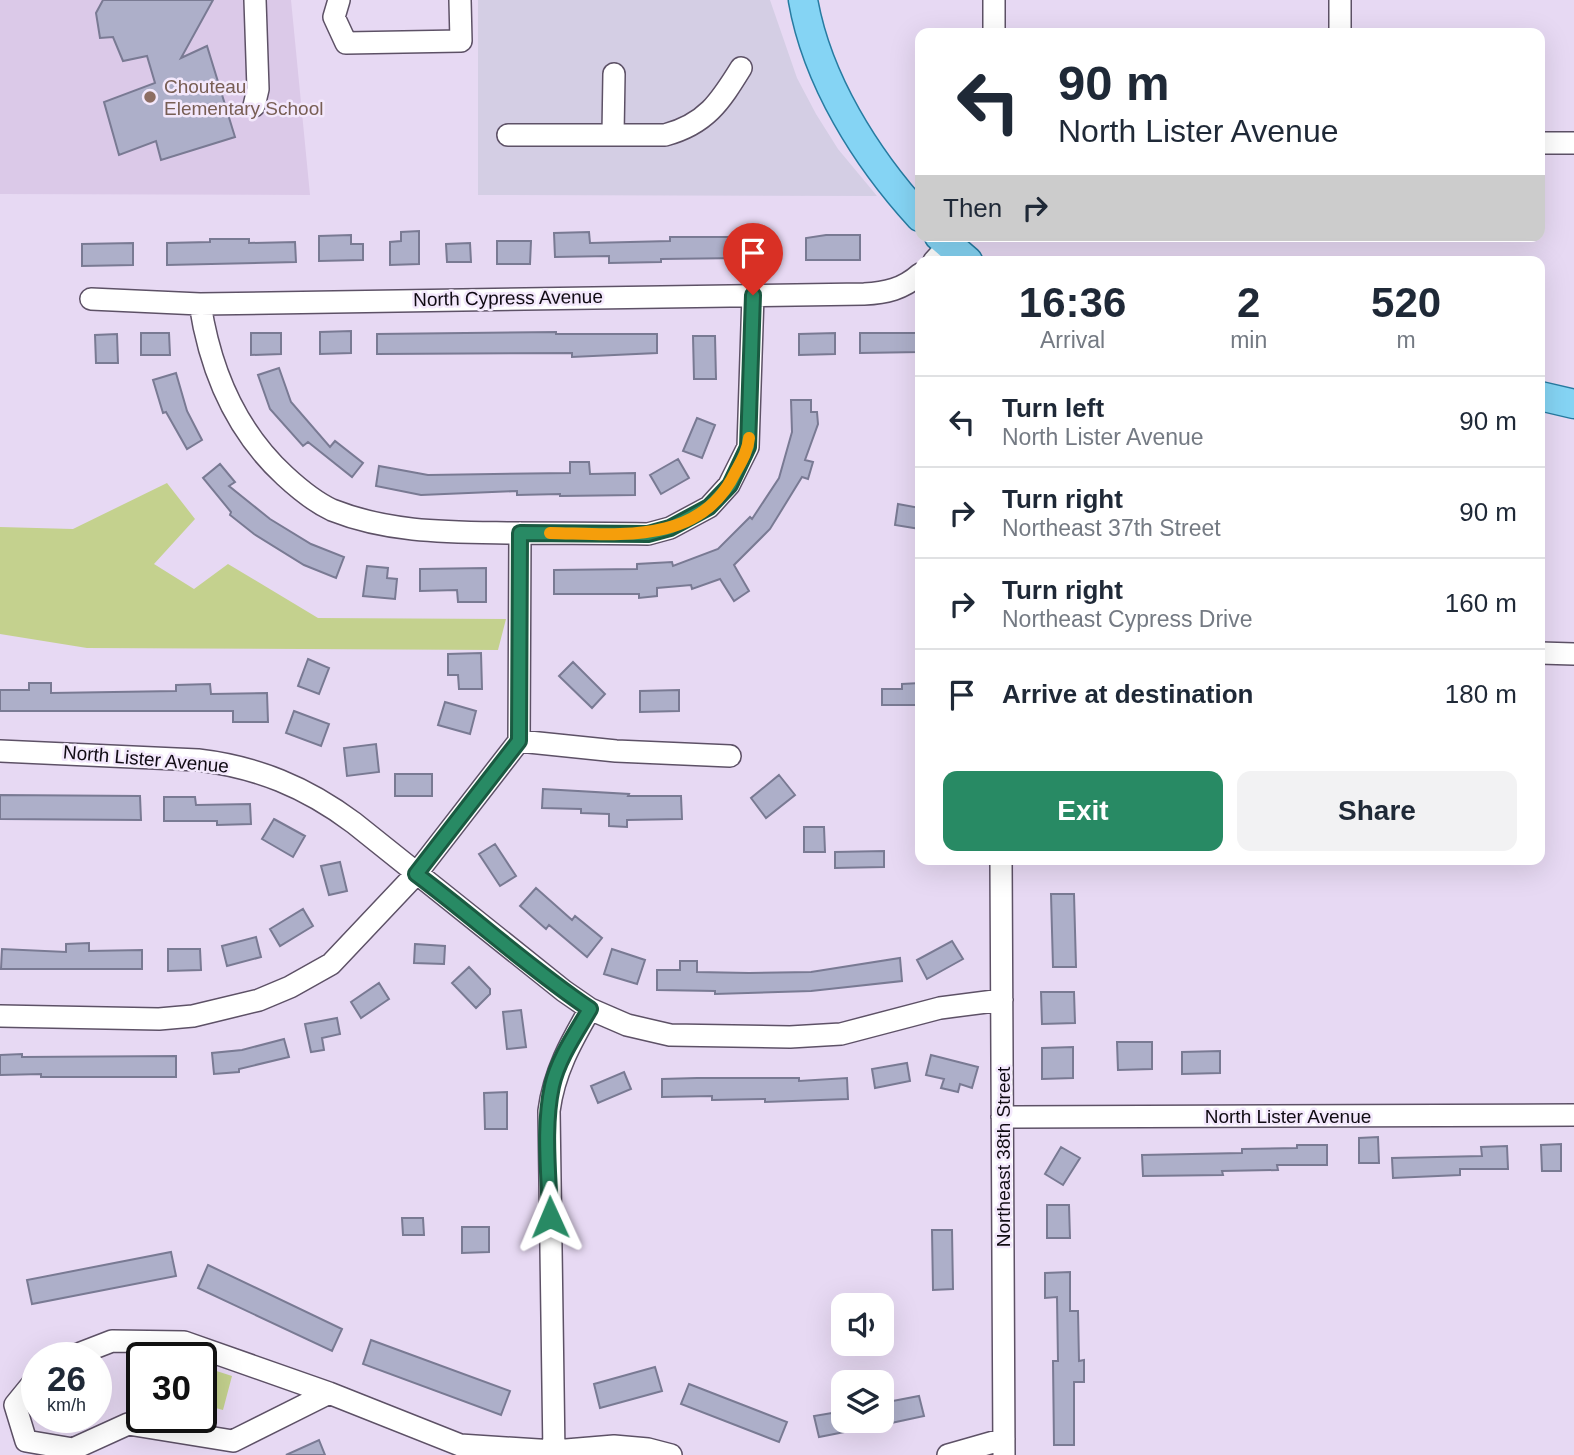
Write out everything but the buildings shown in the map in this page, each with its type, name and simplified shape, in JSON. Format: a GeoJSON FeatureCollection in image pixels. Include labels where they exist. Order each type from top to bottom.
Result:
{"type":"FeatureCollection","features":[{"type":"Feature","properties":{"kind":"main road"},"geometry":{"type":"LineString","coordinates":[[803,0],[808,25],[847,121],[898,193],[915,212]]}},
{"type":"Feature","properties":{"kind":"main road"},"geometry":{"type":"LineString","coordinates":[[1545,397],[1574,404]]}},
{"type":"Feature","properties":{"kind":"street"},"geometry":{"type":"LineString","coordinates":[[254,106],[258,89],[255,0]]}},
{"type":"Feature","properties":{"kind":"street"},"geometry":{"type":"LineString","coordinates":[[339,0],[334,17],[346,43],[461,41],[460,0]]}},
{"type":"Feature","properties":{"kind":"street"},"geometry":{"type":"LineString","coordinates":[[993,0],[994,28]]}},
{"type":"Feature","properties":{"kind":"street"},"geometry":{"type":"LineString","coordinates":[[1340,0],[1340,28]]}},
{"type":"Feature","properties":{"kind":"street"},"geometry":{"type":"LineString","coordinates":[[509,135],[665,135],[680,131],[705,117],[719,102],[741,68]]}},
{"type":"Feature","properties":{"kind":"street"},"geometry":{"type":"LineString","coordinates":[[613,134],[614,74]]}},
{"type":"Feature","properties":{"kind":"street"},"geometry":{"type":"LineString","coordinates":[[1545,143],[1574,143]]}},
{"type":"Feature","properties":{"kind":"street","name":"North Cypress Avenue"},"geometry":{"type":"LineString","coordinates":[[91,299],[200,304],[887,292],[903,287],[915,278]]}},
{"type":"Feature","properties":{"kind":"street"},"geometry":{"type":"LineString","coordinates":[[200,304],[212,362],[237,417],[269,461],[298,488],[330,509],[369,522],[416,531],[648,534],[670,528],[709,507],[730,485],[748,447],[753,295]]}},
{"type":"Feature","properties":{"kind":"street"},"geometry":{"type":"LineString","coordinates":[[0,1016],[159,1019],[226,1010],[290,988],[331,964],[416,874],[519,741],[520,533]]}},
{"type":"Feature","properties":{"kind":"street"},"geometry":{"type":"LineString","coordinates":[[1545,653],[1574,654]]}},
{"type":"Feature","properties":{"kind":"street"},"geometry":{"type":"LineString","coordinates":[[519,741],[616,751],[730,756]]}},
{"type":"Feature","properties":{"kind":"street","name":"North Lister Avenue"},"geometry":{"type":"LineString","coordinates":[[0,751],[198,760],[254,770],[281,779],[331,806],[511,947],[536,970],[590,1009],[627,1025],[670,1035],[790,1037],[841,1034],[940,1008],[1002,1000]]}},
{"type":"Feature","properties":{"kind":"street","name":"Northeast 38th Street"},"geometry":{"type":"LineString","coordinates":[[1001,865],[1004,1447]]}},
{"type":"Feature","properties":{"kind":"street"},"geometry":{"type":"LineString","coordinates":[[554,1453],[549,1111],[552,1086],[562,1059],[590,1009]]}},
{"type":"Feature","properties":{"kind":"street","name":"North Lister Avenue"},"geometry":{"type":"LineString","coordinates":[[1002,1118],[1574,1115]]}},
{"type":"Feature","properties":{"kind":"street"},"geometry":{"type":"LineString","coordinates":[[109,1342],[184,1342],[329,1393],[460,1445],[554,1453],[614,1446],[648,1449],[671,1455]]}},
{"type":"Feature","properties":{"kind":"street"},"geometry":{"type":"LineString","coordinates":[[112,1431],[128,1424],[233,1441],[329,1393]]}},
{"type":"Feature","properties":{"kind":"street"},"geometry":{"type":"LineString","coordinates":[[21,1398],[15,1405],[21,1425]]}},
{"type":"Feature","properties":{"kind":"street"},"geometry":{"type":"LineString","coordinates":[[24,1433],[26,1441],[73,1449],[108,1433]]}},
{"type":"Feature","properties":{"kind":"street"},"geometry":{"type":"LineString","coordinates":[[948,1455],[1004,1447]]}},
{"type":"Feature","properties":{"kind":"shaded area","name":"Chouteau Elementary School"},"geometry":{"type":"Polygon","coordinates":[[[0,0],[291,0],[310,195],[0,194],[0,0]]]}},
{"type":"Feature","properties":{"kind":"shaded area"},"geometry":{"type":"Polygon","coordinates":[[[478,0],[770,0],[797,78],[816,114],[838,149],[877,196],[478,195],[478,0]]]}},
{"type":"Feature","properties":{"kind":"green space"},"geometry":{"type":"Polygon","coordinates":[[[167,483],[195,519],[154,564],[194,589],[228,564],[318,618],[506,619],[498,650],[87,648],[0,634],[0,527],[73,529],[167,483]]]}},
{"type":"Feature","properties":{"kind":"green space"},"geometry":{"type":"Polygon","coordinates":[[[217,1371],[232,1376],[223,1410],[217,1408],[217,1371]]]}},
{"type":"Feature","properties":{"kind":"slow traffic"},"geometry":{"type":"LineString","coordinates":[[550,533],[648,534],[670,528],[709,507],[730,485],[748,447],[749,438]]}},
{"type":"Feature","properties":{"kind":"place","name":"Chouteau Elementary School"},"geometry":{"type":"Point","coordinates":[150,97]}},
{"type":"Feature","properties":{"kind":"route"},"geometry":{"type":"LineString","coordinates":[[550,1217],[549,1111],[552,1086],[562,1059],[590,1009],[536,970],[511,947],[416,874],[519,741],[520,533],[648,534],[670,528],[709,507],[730,485],[748,447],[753,295]]}}]}
